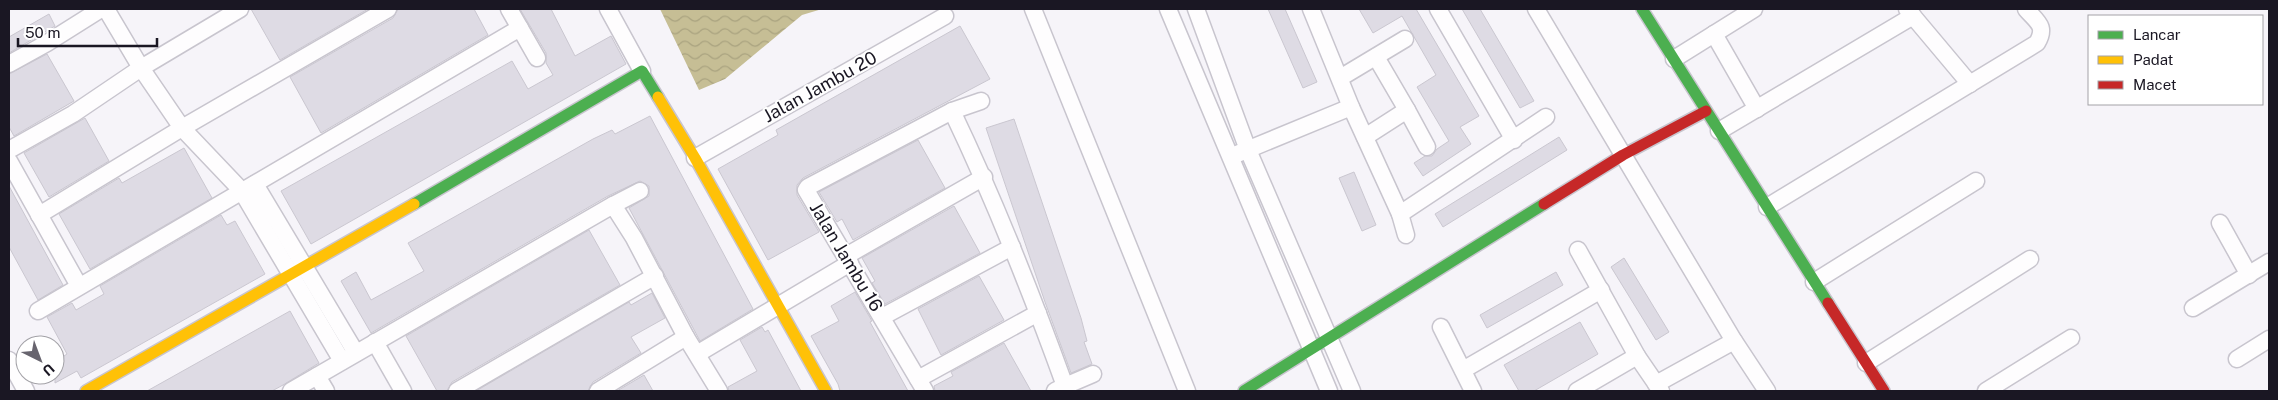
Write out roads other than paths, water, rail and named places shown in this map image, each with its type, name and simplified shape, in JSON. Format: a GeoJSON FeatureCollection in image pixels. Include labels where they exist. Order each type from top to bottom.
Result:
{"type":"FeatureCollection","features":[{"type":"Feature","properties":{"kind":"street"},"geometry":{"type":"LineString","coordinates":[[9,64],[47,44],[101,9]]}},
{"type":"Feature","properties":{"kind":"street"},"geometry":{"type":"LineString","coordinates":[[106,9],[140,68],[182,128],[248,187],[306,267],[356,353]]}},
{"type":"Feature","properties":{"kind":"street"},"geometry":{"type":"LineString","coordinates":[[9,150],[73,114],[140,68],[240,9]]}},
{"type":"Feature","properties":{"kind":"street"},"geometry":{"type":"LineString","coordinates":[[39,215],[182,128],[388,9]]}},
{"type":"Feature","properties":{"kind":"street"},"geometry":{"type":"LineString","coordinates":[[508,9],[537,58]]}},
{"type":"Feature","properties":{"kind":"street"},"geometry":{"type":"LineString","coordinates":[[608,9],[642,71],[695,158],[826,391]]}},
{"type":"Feature","properties":{"kind":"street"},"geometry":{"type":"LineString","coordinates":[[1033,9],[1187,391]]}},
{"type":"Feature","properties":{"kind":"street"},"geometry":{"type":"LineString","coordinates":[[1168,9],[1329,391]]}},
{"type":"Feature","properties":{"kind":"street"},"geometry":{"type":"LineString","coordinates":[[1196,9],[1248,150],[1352,391]]}},
{"type":"Feature","properties":{"kind":"street"},"geometry":{"type":"LineString","coordinates":[[1311,9],[1351,107],[1400,214],[1406,236]]}},
{"type":"Feature","properties":{"kind":"street"},"geometry":{"type":"LineString","coordinates":[[1438,9],[1514,140]]}},
{"type":"Feature","properties":{"kind":"street"},"geometry":{"type":"LineString","coordinates":[[1536,9],[1734,341],[1767,391]]}},
{"type":"Feature","properties":{"kind":"street"},"geometry":{"type":"LineString","coordinates":[[1642,9],[1884,391]]}},
{"type":"Feature","properties":{"kind":"street"},"geometry":{"type":"LineString","coordinates":[[1674,59],[1754,9]]}},
{"type":"Feature","properties":{"kind":"street"},"geometry":{"type":"LineString","coordinates":[[1767,207],[2037,43],[2043,33],[2042,28],[2026,9]]}},
{"type":"Feature","properties":{"kind":"street"},"geometry":{"type":"LineString","coordinates":[[1719,131],[1910,12],[1970,84]]}},
{"type":"Feature","properties":{"kind":"street","name":"Jalan Jambu 20"},"geometry":{"type":"LineString","coordinates":[[695,158],[945,16]]}},
{"type":"Feature","properties":{"kind":"street"},"geometry":{"type":"LineString","coordinates":[[38,311],[520,28]]}},
{"type":"Feature","properties":{"kind":"street"},"geometry":{"type":"LineString","coordinates":[[1714,34],[1757,109]]}},
{"type":"Feature","properties":{"kind":"street"},"geometry":{"type":"LineString","coordinates":[[1340,78],[1405,39]]}},
{"type":"Feature","properties":{"kind":"street"},"geometry":{"type":"LineString","coordinates":[[1376,57],[1427,147]]}},
{"type":"Feature","properties":{"kind":"street"},"geometry":{"type":"LineString","coordinates":[[86,391],[291,276],[642,71]]}},
{"type":"Feature","properties":{"kind":"street","name":"Jalan Jambu 16"},"geometry":{"type":"LineString","coordinates":[[921,385],[806,190],[808,187],[952,111],[982,101]]}},
{"type":"Feature","properties":{"kind":"street"},"geometry":{"type":"LineString","coordinates":[[1230,156],[1351,107]]}},
{"type":"Feature","properties":{"kind":"street"},"geometry":{"type":"LineString","coordinates":[[1365,137],[1407,110]]}},
{"type":"Feature","properties":{"kind":"street"},"geometry":{"type":"LineString","coordinates":[[952,111],[984,177],[1038,313],[1060,388],[1093,374]]}},
{"type":"Feature","properties":{"kind":"street"},"geometry":{"type":"LineString","coordinates":[[1244,391],[1623,156],[1706,111]]}},
{"type":"Feature","properties":{"kind":"street"},"geometry":{"type":"LineString","coordinates":[[1400,214],[1546,117]]}},
{"type":"Feature","properties":{"kind":"street"},"geometry":{"type":"LineString","coordinates":[[9,161],[79,286]]}},
{"type":"Feature","properties":{"kind":"street"},"geometry":{"type":"LineString","coordinates":[[697,354],[848,259],[984,177]]}},
{"type":"Feature","properties":{"kind":"street"},"geometry":{"type":"LineString","coordinates":[[1814,282],[1976,181]]}},
{"type":"Feature","properties":{"kind":"street"},"geometry":{"type":"LineString","coordinates":[[248,187],[291,276],[342,361]]}},
{"type":"Feature","properties":{"kind":"street"},"geometry":{"type":"LineString","coordinates":[[291,391],[612,205],[640,191]]}},
{"type":"Feature","properties":{"kind":"street"},"geometry":{"type":"LineString","coordinates":[[612,205],[634,238],[686,337],[719,391]]}},
{"type":"Feature","properties":{"kind":"street"},"geometry":{"type":"LineString","coordinates":[[2220,223],[2249,274]]}},
{"type":"Feature","properties":{"kind":"street"},"geometry":{"type":"LineString","coordinates":[[882,316],[1012,247]]}},
{"type":"Feature","properties":{"kind":"street"},"geometry":{"type":"LineString","coordinates":[[1578,250],[1637,356],[1658,388],[1734,341]]}},
{"type":"Feature","properties":{"kind":"street"},"geometry":{"type":"LineString","coordinates":[[1866,363],[2030,259]]}},
{"type":"Feature","properties":{"kind":"street"},"geometry":{"type":"LineString","coordinates":[[2193,308],[2269,262]]}},
{"type":"Feature","properties":{"kind":"street"},"geometry":{"type":"LineString","coordinates":[[457,391],[655,276]]}},
{"type":"Feature","properties":{"kind":"street"},"geometry":{"type":"LineString","coordinates":[[1463,370],[1601,290]]}},
{"type":"Feature","properties":{"kind":"street"},"geometry":{"type":"LineString","coordinates":[[921,385],[1038,313]]}},
{"type":"Feature","properties":{"kind":"street"},"geometry":{"type":"LineString","coordinates":[[1441,327],[1473,391]]}},
{"type":"Feature","properties":{"kind":"street"},"geometry":{"type":"LineString","coordinates":[[598,391],[686,337]]}},
{"type":"Feature","properties":{"kind":"street"},"geometry":{"type":"LineString","coordinates":[[1986,391],[2071,338]]}},
{"type":"Feature","properties":{"kind":"street"},"geometry":{"type":"LineString","coordinates":[[2237,359],[2269,339]]}},
{"type":"Feature","properties":{"kind":"street"},"geometry":{"type":"LineString","coordinates":[[376,342],[403,391]]}},
{"type":"Feature","properties":{"kind":"street"},"geometry":{"type":"LineString","coordinates":[[1577,391],[1637,356]]}},
{"type":"Feature","properties":{"kind":"street"},"geometry":{"type":"LineString","coordinates":[[9,360],[26,391]]}},
{"type":"Feature","properties":{"kind":"street"},"geometry":{"type":"LineString","coordinates":[[317,376],[326,391]]}},
{"type":"Feature","properties":{"kind":"water"},"geometry":{"type":"Polygon","coordinates":[[[660,9],[822,9],[802,15],[725,79],[699,90],[660,9]]]}}]}
